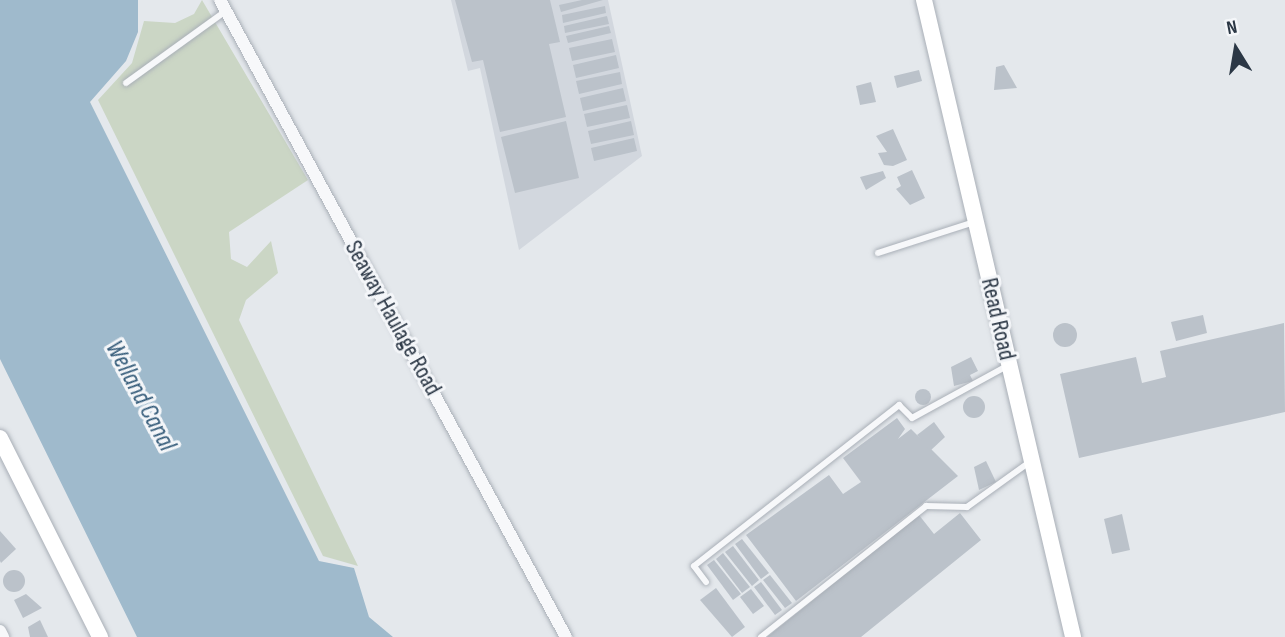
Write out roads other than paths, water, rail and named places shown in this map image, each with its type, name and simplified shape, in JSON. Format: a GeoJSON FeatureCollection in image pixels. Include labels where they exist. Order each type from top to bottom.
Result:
{"type":"FeatureCollection","features":[{"type":"Feature","properties":{"kind":"street","name":"Read Road"},"geometry":{"type":"LineString","coordinates":[[924,0],[1073,637]]}},
{"type":"Feature","properties":{"kind":"street","name":"Seaway Haulage Road"},"geometry":{"type":"LineString","coordinates":[[223,5],[566,637]]}},
{"type":"Feature","properties":{"kind":"street"},"geometry":{"type":"LineString","coordinates":[[0,438],[100,637]]}},
{"type":"Feature","properties":{"kind":"street"},"geometry":{"type":"LineString","coordinates":[[0,631],[3,637]]}},
{"type":"Feature","properties":{"kind":"lane"},"geometry":{"type":"LineString","coordinates":[[126,83],[223,5]]}},
{"type":"Feature","properties":{"kind":"lane"},"geometry":{"type":"LineString","coordinates":[[878,253],[976,222]]}},
{"type":"Feature","properties":{"kind":"lane"},"geometry":{"type":"LineString","coordinates":[[706,582],[694,566],[899,405],[912,418],[1009,365]]}},
{"type":"Feature","properties":{"kind":"lane"},"geometry":{"type":"LineString","coordinates":[[761,637],[926,506],[967,507],[1031,460]]}},
{"type":"Feature","properties":{"kind":"water","name":"Welland Canal"},"geometry":{"type":"Polygon","coordinates":[[[0,0],[138,0],[138,32],[126,61],[90,102],[319,561],[354,568],[369,617],[393,637],[137,637],[0,359],[0,0]]]}}]}
